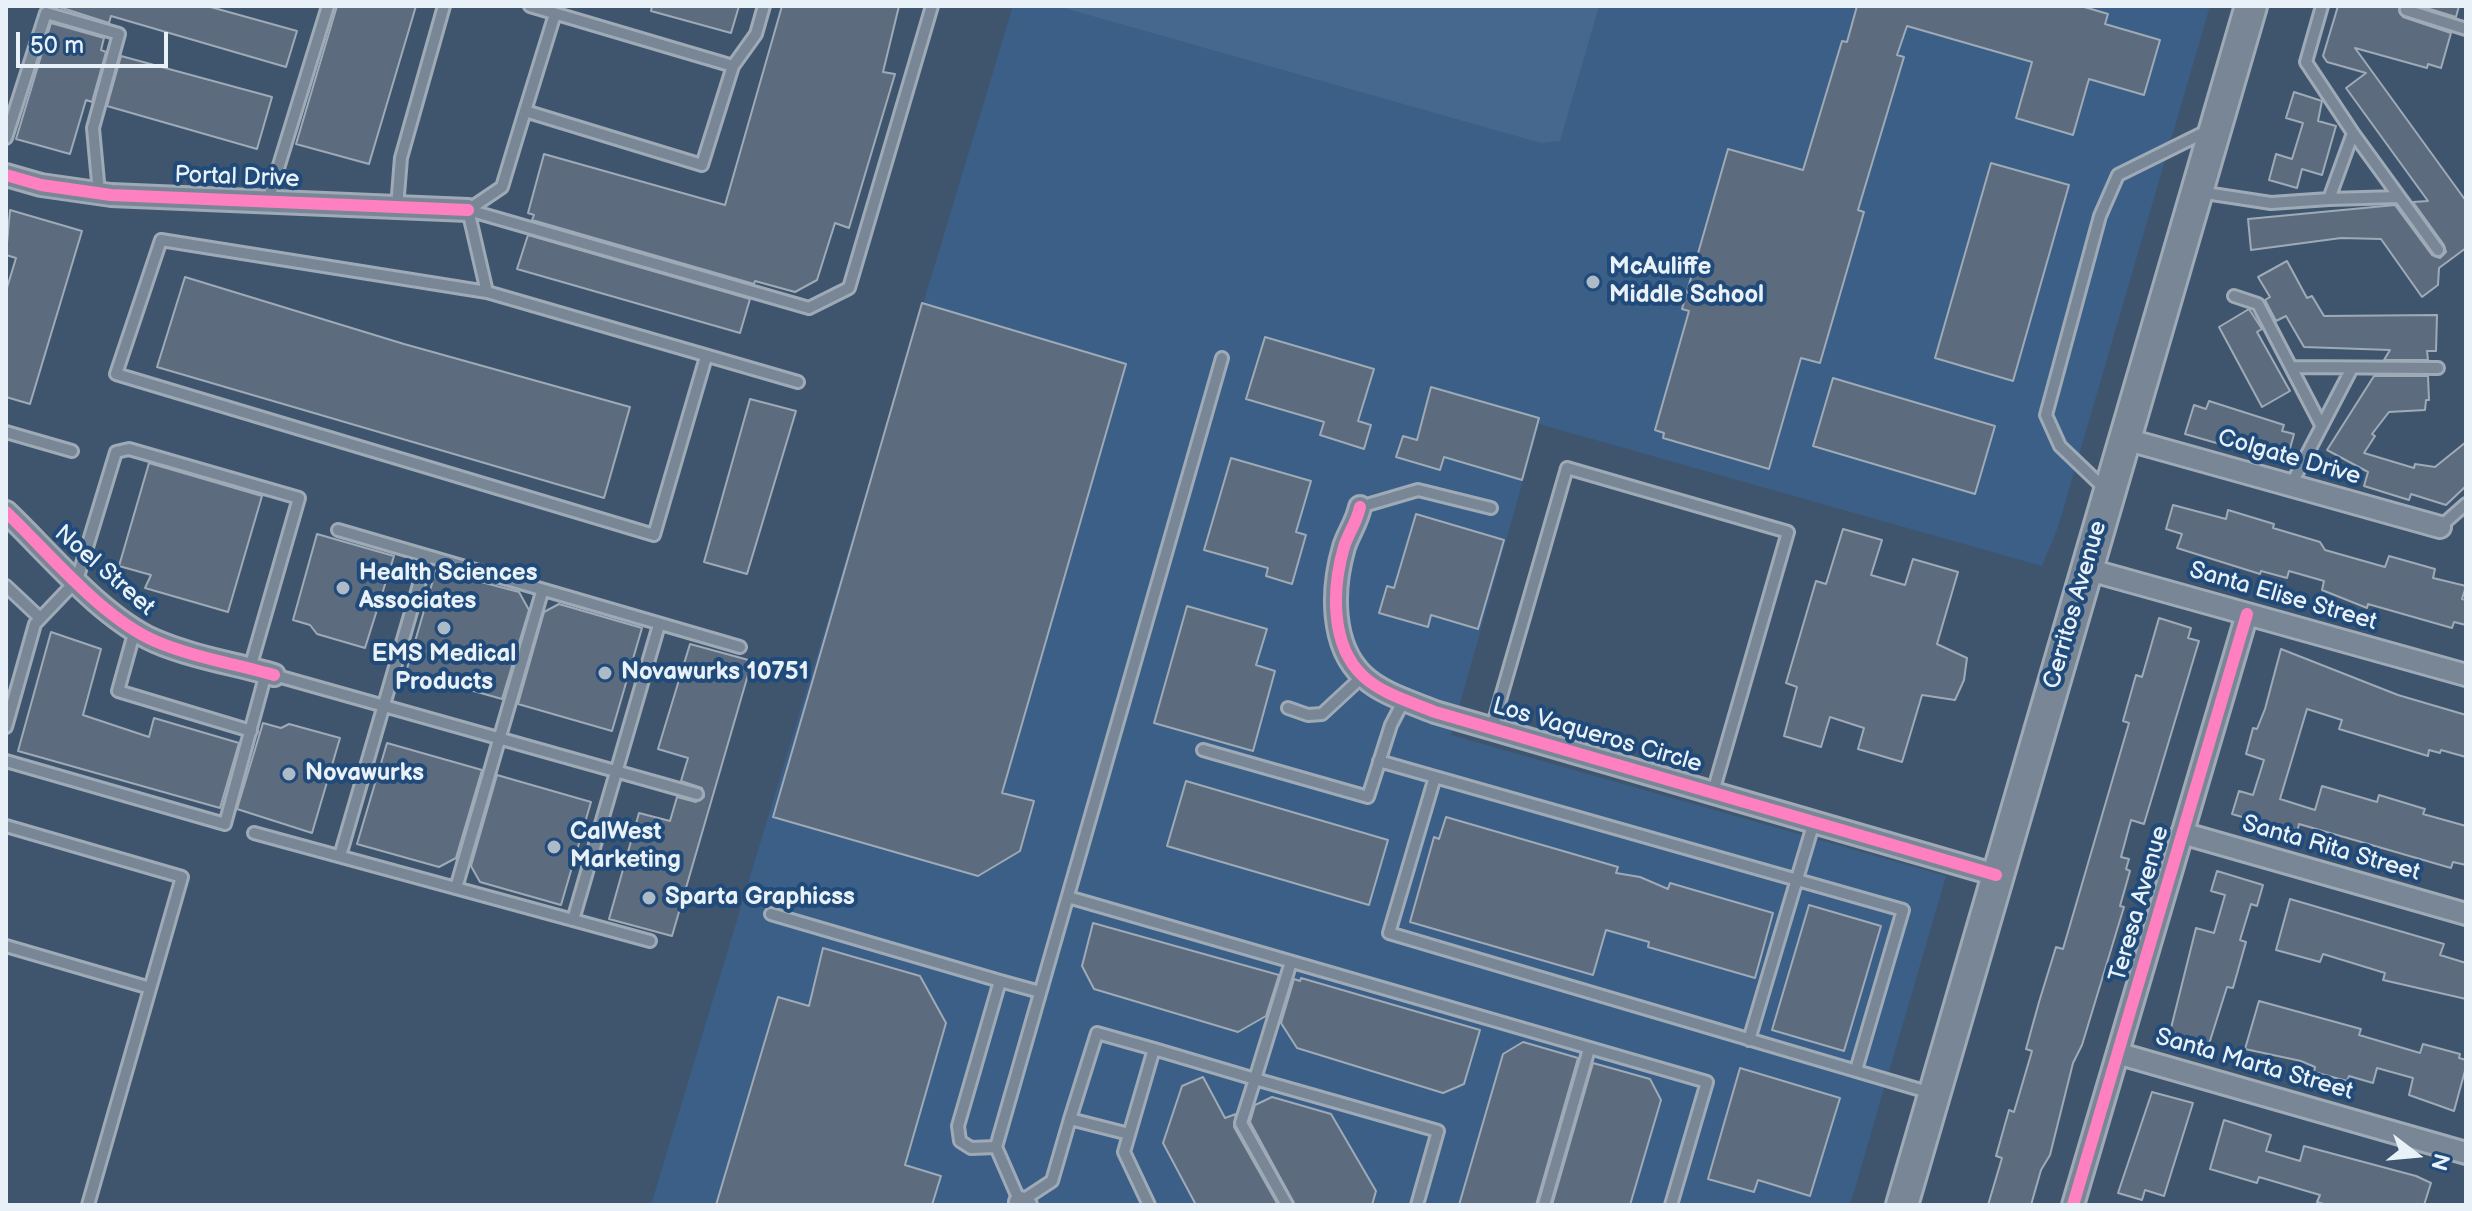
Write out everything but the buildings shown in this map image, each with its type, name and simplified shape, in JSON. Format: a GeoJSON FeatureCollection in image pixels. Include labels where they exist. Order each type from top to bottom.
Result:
{"type":"FeatureCollection","features":[{"type":"Feature","properties":{"kind":"main road","name":"Cerritos Avenue"},"geometry":{"type":"LineString","coordinates":[[1902,1205],[2251,6]]}},
{"type":"Feature","properties":{"kind":"street","name":"Portal Drive"},"geometry":{"type":"LineString","coordinates":[[6,175],[41,185],[99,193],[468,210]]}},
{"type":"Feature","properties":{"kind":"street","name":"Colgate Drive"},"geometry":{"type":"LineString","coordinates":[[2125,439],[2440,527]]}},
{"type":"Feature","properties":{"kind":"street","name":"Los Vaqueros Circle"},"geometry":{"type":"LineString","coordinates":[[1360,507],[1345,544],[1337,580],[1337,618],[1343,648],[1363,676],[1404,700],[1996,875]]}},
{"type":"Feature","properties":{"kind":"street","name":"Noel Street"},"geometry":{"type":"LineString","coordinates":[[6,512],[135,630],[157,642],[263,672]]}},
{"type":"Feature","properties":{"kind":"street","name":"Santa Elise Street"},"geometry":{"type":"LineString","coordinates":[[2086,569],[2466,675]]}},
{"type":"Feature","properties":{"kind":"street","name":"Teresa Avenue"},"geometry":{"type":"LineString","coordinates":[[2073,1205],[2120,1054],[2247,614]]}},
{"type":"Feature","properties":{"kind":"street","name":"Santa Rita Street"},"geometry":{"type":"LineString","coordinates":[[2182,833],[2466,914]]}},
{"type":"Feature","properties":{"kind":"street","name":"Santa Marta Street"},"geometry":{"type":"LineString","coordinates":[[2120,1054],[2466,1153]]}},
{"type":"Feature","properties":{"kind":"lane"},"geometry":{"type":"LineString","coordinates":[[268,201],[328,6]]}},
{"type":"Feature","properties":{"kind":"lane"},"geometry":{"type":"LineString","coordinates":[[397,207],[401,158],[444,6]]}},
{"type":"Feature","properties":{"kind":"lane"},"geometry":{"type":"LineString","coordinates":[[530,6],[733,66]]}},
{"type":"Feature","properties":{"kind":"lane"},"geometry":{"type":"LineString","coordinates":[[525,111],[702,165],[733,66],[756,34],[764,6]]}},
{"type":"Feature","properties":{"kind":"lane"},"geometry":{"type":"LineString","coordinates":[[468,210],[809,308],[849,288],[932,6]]}},
{"type":"Feature","properties":{"kind":"lane"},"geometry":{"type":"LineString","coordinates":[[2322,6],[2306,62],[2438,250]]}},
{"type":"Feature","properties":{"kind":"lane"},"geometry":{"type":"LineString","coordinates":[[2406,10],[2466,29]]}},
{"type":"Feature","properties":{"kind":"lane"},"geometry":{"type":"LineString","coordinates":[[6,138],[46,13],[119,34],[93,128],[99,193]]}},
{"type":"Feature","properties":{"kind":"lane"},"geometry":{"type":"LineString","coordinates":[[468,210],[502,187],[555,14]]}},
{"type":"Feature","properties":{"kind":"lane"},"geometry":{"type":"LineString","coordinates":[[2109,492],[2060,446],[2046,415],[2100,216],[2118,175],[2216,126]]}},
{"type":"Feature","properties":{"kind":"lane"},"geometry":{"type":"LineString","coordinates":[[2329,199],[2353,133]]}},
{"type":"Feature","properties":{"kind":"lane"},"geometry":{"type":"LineString","coordinates":[[2197,192],[2271,203],[2398,197]]}},
{"type":"Feature","properties":{"kind":"lane"},"geometry":{"type":"LineString","coordinates":[[468,210],[487,292]]}},
{"type":"Feature","properties":{"kind":"lane"},"geometry":{"type":"LineString","coordinates":[[706,357],[654,535],[116,374],[161,240],[487,292],[798,382]]}},
{"type":"Feature","properties":{"kind":"lane"},"geometry":{"type":"LineString","coordinates":[[2234,296],[2258,304],[2320,423]]}},
{"type":"Feature","properties":{"kind":"lane"},"geometry":{"type":"LineString","coordinates":[[1222,358],[996,1147],[1023,1204],[1052,1181],[1097,1033],[1438,1131],[1417,1205]]}},
{"type":"Feature","properties":{"kind":"lane"},"geometry":{"type":"LineString","coordinates":[[2291,367],[2438,368]]}},
{"type":"Feature","properties":{"kind":"lane"},"geometry":{"type":"LineString","coordinates":[[2291,485],[2320,423],[2352,368]]}},
{"type":"Feature","properties":{"kind":"lane"},"geometry":{"type":"LineString","coordinates":[[6,432],[72,451]]}},
{"type":"Feature","properties":{"kind":"lane"},"geometry":{"type":"LineString","coordinates":[[6,727],[35,624],[77,580],[116,452],[129,449],[299,498],[251,731],[225,824],[6,761]]}},
{"type":"Feature","properties":{"kind":"lane"},"geometry":{"type":"LineString","coordinates":[[1492,728],[1567,468],[1581,472],[1788,532],[1713,792]]}},
{"type":"Feature","properties":{"kind":"lane"},"geometry":{"type":"LineString","coordinates":[[1360,507],[1418,490],[1491,508]]}},
{"type":"Feature","properties":{"kind":"lane"},"geometry":{"type":"LineString","coordinates":[[2440,527],[2466,504]]}},
{"type":"Feature","properties":{"kind":"lane"},"geometry":{"type":"LineString","coordinates":[[338,530],[542,592],[740,647]]}},
{"type":"Feature","properties":{"kind":"lane"},"geometry":{"type":"LineString","coordinates":[[340,856],[427,557]]}},
{"type":"Feature","properties":{"kind":"lane"},"geometry":{"type":"LineString","coordinates":[[6,586],[40,618]]}},
{"type":"Feature","properties":{"kind":"lane"},"geometry":{"type":"LineString","coordinates":[[456,888],[542,592]]}},
{"type":"Feature","properties":{"kind":"lane"},"geometry":{"type":"LineString","coordinates":[[573,920],[659,625]]}},
{"type":"Feature","properties":{"kind":"lane"},"geometry":{"type":"LineString","coordinates":[[135,630],[118,691],[251,731]]}},
{"type":"Feature","properties":{"kind":"lane"},"geometry":{"type":"LineString","coordinates":[[263,672],[697,794]]}},
{"type":"Feature","properties":{"kind":"lane"},"geometry":{"type":"LineString","coordinates":[[1288,708],[1308,715],[1322,714],[1363,676]]}},
{"type":"Feature","properties":{"kind":"lane"},"geometry":{"type":"LineString","coordinates":[[1203,750],[1368,797],[1404,700]]}},
{"type":"Feature","properties":{"kind":"lane"},"geometry":{"type":"LineString","coordinates":[[1379,761],[1903,910],[1856,1070]]}},
{"type":"Feature","properties":{"kind":"lane"},"geometry":{"type":"LineString","coordinates":[[1435,777],[1389,933],[1933,1093]]}},
{"type":"Feature","properties":{"kind":"lane"},"geometry":{"type":"LineString","coordinates":[[1749,1040],[1814,822]]}},
{"type":"Feature","properties":{"kind":"lane"},"geometry":{"type":"LineString","coordinates":[[6,826],[182,877],[88,1205]]}},
{"type":"Feature","properties":{"kind":"lane"},"geometry":{"type":"LineString","coordinates":[[254,833],[650,941]]}},
{"type":"Feature","properties":{"kind":"lane"},"geometry":{"type":"LineString","coordinates":[[1068,897],[1707,1082],[1671,1205]]}},
{"type":"Feature","properties":{"kind":"lane"},"geometry":{"type":"LineString","coordinates":[[771,914],[1040,992]]}},
{"type":"Feature","properties":{"kind":"lane"},"geometry":{"type":"LineString","coordinates":[[6,946],[150,988]]}},
{"type":"Feature","properties":{"kind":"lane"},"geometry":{"type":"LineString","coordinates":[[1287,1205],[1241,1123],[1291,962]]}},
{"type":"Feature","properties":{"kind":"lane"},"geometry":{"type":"LineString","coordinates":[[996,1147],[971,1148],[960,1141],[958,1126],[1000,981]]}},
{"type":"Feature","properties":{"kind":"lane"},"geometry":{"type":"LineString","coordinates":[[1149,1205],[1124,1152],[1154,1049]]}},
{"type":"Feature","properties":{"kind":"lane"},"geometry":{"type":"LineString","coordinates":[[1544,1205],[1589,1049]]}},
{"type":"Feature","properties":{"kind":"lane"},"geometry":{"type":"LineString","coordinates":[[1070,1119],[1129,1134]]}},
{"type":"Feature","properties":{"kind":"shaded area"},"geometry":{"type":"Polygon","coordinates":[[[1013,6],[2210,6],[2058,527],[2042,566],[1539,424],[1451,735],[1946,876],[1850,1205],[651,1205],[1013,6]]]}},
{"type":"Feature","properties":{"kind":"shaded area"},"geometry":{"type":"Polygon","coordinates":[[[1057,6],[1599,6],[1560,141],[1541,143],[1057,6]]]}},
{"type":"Feature","properties":{"kind":"cycle path"},"geometry":{"type":"LineString","coordinates":[[6,175],[41,185],[111,195],[468,210]]}},
{"type":"Feature","properties":{"kind":"cycle path"},"geometry":{"type":"LineString","coordinates":[[1360,507],[1340,563],[1337,615],[1344,649],[1352,663],[1379,688],[1435,712],[1996,875]]}},
{"type":"Feature","properties":{"kind":"cycle path"},"geometry":{"type":"LineString","coordinates":[[6,512],[76,583],[135,630],[184,652],[274,675]]}},
{"type":"Feature","properties":{"kind":"cycle path"},"geometry":{"type":"LineString","coordinates":[[2073,1205],[2247,614]]}},
{"type":"Feature","properties":{"kind":"place","name":"McAuliffe Middle School"},"geometry":{"type":"Point","coordinates":[1593,282]}},
{"type":"Feature","properties":{"kind":"place","name":"Health Sciences Associates"},"geometry":{"type":"Point","coordinates":[343,588]}},
{"type":"Feature","properties":{"kind":"place","name":"EMS Medical Products"},"geometry":{"type":"Point","coordinates":[444,628]}},
{"type":"Feature","properties":{"kind":"place","name":"Novawurks 10751"},"geometry":{"type":"Point","coordinates":[605,673]}},
{"type":"Feature","properties":{"kind":"place","name":"Novawurks"},"geometry":{"type":"Point","coordinates":[289,774]}},
{"type":"Feature","properties":{"kind":"place","name":"CalWest Marketing"},"geometry":{"type":"Point","coordinates":[554,847]}},
{"type":"Feature","properties":{"kind":"place","name":"Sparta Graphicss"},"geometry":{"type":"Point","coordinates":[649,898]}}]}
